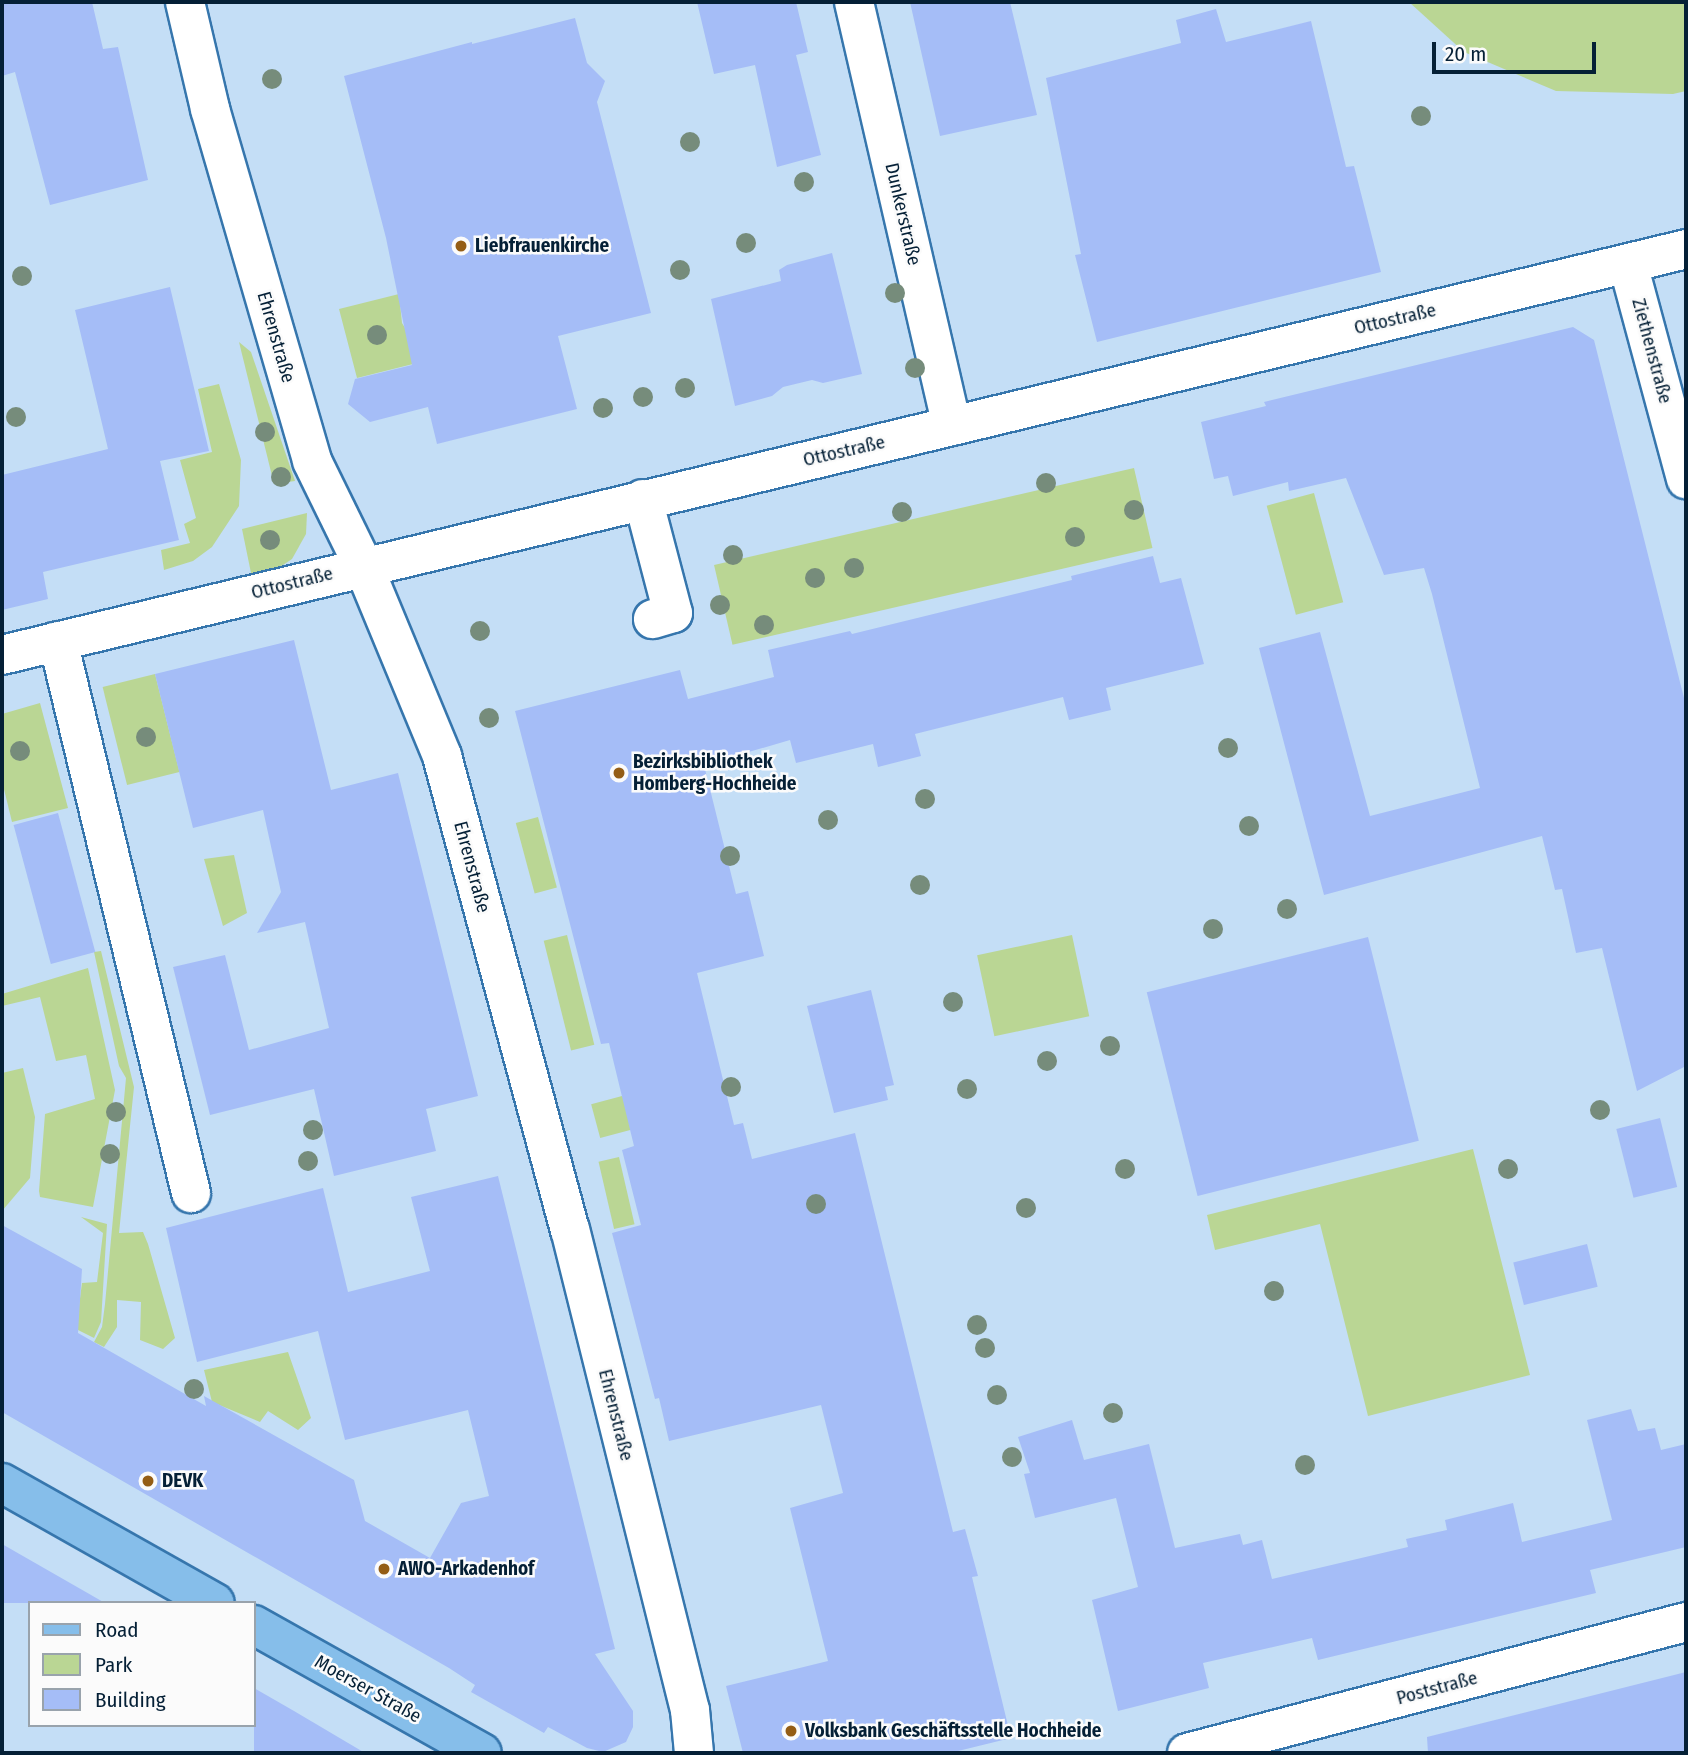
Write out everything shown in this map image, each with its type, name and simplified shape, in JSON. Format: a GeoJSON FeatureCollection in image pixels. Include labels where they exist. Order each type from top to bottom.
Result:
{"type":"FeatureCollection","features":[{"type":"Feature","properties":{"kind":"main road"},"geometry":{"type":"LineString","coordinates":[[2,1483],[211,1601]]}},
{"type":"Feature","properties":{"kind":"main road","name":"Moerser Straße"},"geometry":{"type":"LineString","coordinates":[[256,1626],[482,1753]]}},
{"type":"Feature","properties":{"kind":"street","name":"Ehrenstraße"},"geometry":{"type":"LineString","coordinates":[[185,2],[210,108],[312,461],[363,565],[442,756],[570,1229],[690,1710],[694,1753]]}},
{"type":"Feature","properties":{"kind":"street","name":"Dunkerstraße"},"geometry":{"type":"LineString","coordinates":[[854,2],[952,426]]}},
{"type":"Feature","properties":{"kind":"street","name":"Ottostraße"},"geometry":{"type":"LineString","coordinates":[[2,655],[363,565],[1686,249]]}},
{"type":"Feature","properties":{"kind":"street","name":"Ziethenstraße"},"geometry":{"type":"LineString","coordinates":[[1628,264],[1686,479]]}},
{"type":"Feature","properties":{"kind":"street"},"geometry":{"type":"LineString","coordinates":[[643,499],[673,613],[653,619]]}},
{"type":"Feature","properties":{"kind":"street"},"geometry":{"type":"LineString","coordinates":[[58,641],[191,1194]]}},
{"type":"Feature","properties":{"kind":"street","name":"Poststraße"},"geometry":{"type":"LineString","coordinates":[[1187,1753],[1686,1622]]}},
{"type":"Feature","properties":{"kind":"green space"},"geometry":{"type":"Polygon","coordinates":[[[1409,2],[1686,2],[1686,91],[1673,94],[1556,91],[1464,52],[1409,2]]]}},
{"type":"Feature","properties":{"kind":"green space"},"geometry":{"type":"Polygon","coordinates":[[[399,294],[402,323],[410,336],[417,363],[357,378],[339,309],[399,294]]]}},
{"type":"Feature","properties":{"kind":"green space"},"geometry":{"type":"Polygon","coordinates":[[[239,342],[251,352],[295,481],[274,484],[239,342]]]}},
{"type":"Feature","properties":{"kind":"green space"},"geometry":{"type":"Polygon","coordinates":[[[219,384],[241,460],[239,506],[212,547],[193,561],[164,570],[161,550],[190,543],[184,524],[196,518],[180,460],[212,452],[198,389],[219,384]]]}},
{"type":"Feature","properties":{"kind":"green space"},"geometry":{"type":"Polygon","coordinates":[[[1134,468],[1152,548],[732,645],[714,565],[1134,468]]]}},
{"type":"Feature","properties":{"kind":"green space"},"geometry":{"type":"Polygon","coordinates":[[[1314,493],[1343,602],[1296,615],[1267,506],[1314,493]]]}},
{"type":"Feature","properties":{"kind":"green space"},"geometry":{"type":"Polygon","coordinates":[[[307,513],[306,534],[292,559],[271,573],[251,573],[242,529],[307,513]]]}},
{"type":"Feature","properties":{"kind":"green space"},"geometry":{"type":"Polygon","coordinates":[[[155,674],[179,772],[127,785],[103,687],[155,674]]]}},
{"type":"Feature","properties":{"kind":"green space"},"geometry":{"type":"Polygon","coordinates":[[[40,703],[68,808],[12,822],[2,781],[2,714],[40,703]]]}},
{"type":"Feature","properties":{"kind":"green space"},"geometry":{"type":"Polygon","coordinates":[[[538,817],[557,888],[535,893],[516,823],[538,817]]]}},
{"type":"Feature","properties":{"kind":"green space"},"geometry":{"type":"Polygon","coordinates":[[[234,855],[247,913],[223,926],[204,859],[234,855]]]}},
{"type":"Feature","properties":{"kind":"green space"},"geometry":{"type":"Polygon","coordinates":[[[567,935],[594,1045],[571,1050],[544,941],[567,935]]]}},
{"type":"Feature","properties":{"kind":"green space"},"geometry":{"type":"Polygon","coordinates":[[[1072,935],[1089,1016],[994,1036],[977,955],[1072,935]]]}},
{"type":"Feature","properties":{"kind":"green space"},"geometry":{"type":"Polygon","coordinates":[[[101,951],[134,1087],[119,1233],[143,1232],[148,1244],[175,1338],[163,1349],[140,1340],[141,1302],[117,1300],[117,1327],[104,1347],[94,1342],[102,1327],[105,1304],[126,1078],[119,1066],[94,952],[101,951]]]}},
{"type":"Feature","properties":{"kind":"green space"},"geometry":{"type":"Polygon","coordinates":[[[88,968],[115,1090],[93,1207],[40,1197],[39,1191],[45,1114],[95,1099],[86,1055],[56,1061],[40,997],[2,1006],[2,994],[88,968]]]}},
{"type":"Feature","properties":{"kind":"green space"},"geometry":{"type":"Polygon","coordinates":[[[23,1068],[35,1117],[30,1178],[2,1211],[2,1073],[23,1068]]]}},
{"type":"Feature","properties":{"kind":"green space"},"geometry":{"type":"Polygon","coordinates":[[[652,1088],[661,1122],[600,1138],[591,1104],[652,1088]]]}},
{"type":"Feature","properties":{"kind":"green space"},"geometry":{"type":"Polygon","coordinates":[[[1473,1149],[1530,1375],[1368,1416],[1320,1224],[1215,1250],[1207,1215],[1473,1149]]]}},
{"type":"Feature","properties":{"kind":"green space"},"geometry":{"type":"Polygon","coordinates":[[[619,1157],[635,1224],[614,1229],[599,1162],[619,1157]]]}},
{"type":"Feature","properties":{"kind":"green space"},"geometry":{"type":"Polygon","coordinates":[[[81,1217],[107,1224],[101,1322],[94,1338],[76,1329],[82,1283],[97,1282],[103,1233],[81,1217]]]}},
{"type":"Feature","properties":{"kind":"green space"},"geometry":{"type":"Polygon","coordinates":[[[288,1352],[311,1418],[298,1430],[268,1411],[260,1422],[212,1402],[204,1370],[288,1352]]]}},
{"type":"Feature","properties":{"kind":"building"},"geometry":{"type":"Polygon","coordinates":[[[2,2],[92,2],[103,49],[118,47],[148,180],[50,205],[15,72],[2,76],[2,2]]]}},
{"type":"Feature","properties":{"kind":"building"},"geometry":{"type":"Polygon","coordinates":[[[697,2],[796,2],[808,52],[796,55],[821,155],[777,167],[755,65],[714,74],[697,2]]]}},
{"type":"Feature","properties":{"kind":"building"},"geometry":{"type":"Polygon","coordinates":[[[910,2],[1010,2],[1037,115],[940,136],[910,2]]]}},
{"type":"Feature","properties":{"kind":"building"},"geometry":{"type":"Polygon","coordinates":[[[1216,9],[1226,42],[1311,21],[1346,167],[1354,166],[1381,272],[1097,342],[1075,255],[1081,254],[1046,78],[1181,43],[1176,20],[1216,9]]]}},
{"type":"Feature","properties":{"kind":"building","name":"Liebfrauenkirche"},"geometry":{"type":"Polygon","coordinates":[[[575,18],[587,63],[605,81],[597,102],[651,313],[558,336],[577,409],[437,444],[428,407],[370,422],[348,404],[355,379],[412,365],[386,238],[344,76],[575,18]]]}},
{"type":"Feature","properties":{"kind":"building"},"geometry":{"type":"Polygon","coordinates":[[[832,253],[862,374],[823,383],[812,380],[783,387],[772,396],[735,406],[711,299],[781,281],[779,270],[787,265],[832,253]]]}},
{"type":"Feature","properties":{"kind":"building"},"geometry":{"type":"Polygon","coordinates":[[[170,287],[209,451],[160,461],[179,540],[43,572],[48,599],[2,610],[2,475],[108,449],[75,310],[170,287]]]}},
{"type":"Feature","properties":{"kind":"building"},"geometry":{"type":"Polygon","coordinates":[[[1573,327],[1594,340],[1686,706],[1686,1066],[1637,1091],[1602,948],[1576,953],[1562,889],[1555,890],[1542,836],[1324,895],[1259,648],[1320,632],[1370,816],[1480,788],[1432,594],[1424,568],[1384,575],[1346,478],[1289,491],[1288,482],[1233,496],[1228,476],[1214,479],[1201,422],[1266,406],[1264,402],[1573,327]]]}},
{"type":"Feature","properties":{"kind":"building"},"geometry":{"type":"Polygon","coordinates":[[[1153,556],[1160,583],[1181,578],[1204,664],[1106,688],[1111,710],[1069,720],[1063,697],[915,734],[921,756],[878,767],[873,744],[796,763],[790,740],[704,765],[736,894],[748,891],[764,956],[697,973],[734,1125],[743,1123],[752,1159],[855,1133],[953,1532],[965,1529],[978,1576],[972,1577],[1011,1738],[950,1753],[743,1753],[726,1686],[828,1661],[790,1508],[843,1493],[821,1405],[669,1441],[659,1398],[655,1399],[612,1233],[641,1225],[622,1150],[634,1146],[609,1043],[601,1044],[515,711],[680,670],[688,699],[774,677],[768,650],[850,631],[852,634],[1072,580],[1071,576],[1153,556]]]}},
{"type":"Feature","properties":{"kind":"building"},"geometry":{"type":"Polygon","coordinates":[[[294,640],[331,790],[398,773],[478,1096],[426,1109],[436,1151],[334,1176],[314,1089],[210,1115],[173,967],[225,955],[249,1050],[329,1028],[305,922],[257,933],[281,892],[263,810],[193,828],[155,674],[294,640]]]}},
{"type":"Feature","properties":{"kind":"building"},"geometry":{"type":"Polygon","coordinates":[[[58,813],[95,952],[51,964],[14,825],[58,813]]]}},
{"type":"Feature","properties":{"kind":"building"},"geometry":{"type":"Polygon","coordinates":[[[1368,937],[1419,1141],[1198,1196],[1147,992],[1368,937]]]}},
{"type":"Feature","properties":{"kind":"building"},"geometry":{"type":"Polygon","coordinates":[[[871,990],[894,1085],[885,1087],[888,1100],[834,1113],[807,1006],[871,990]]]}},
{"type":"Feature","properties":{"kind":"building"},"geometry":{"type":"Polygon","coordinates":[[[1660,1118],[1677,1187],[1634,1198],[1616,1129],[1660,1118]]]}},
{"type":"Feature","properties":{"kind":"building"},"geometry":{"type":"Polygon","coordinates":[[[498,1176],[615,1649],[595,1654],[633,1711],[633,1727],[626,1742],[603,1752],[587,1748],[548,1727],[544,1733],[471,1692],[475,1685],[449,1668],[2,1412],[2,1225],[82,1269],[78,1333],[206,1406],[204,1396],[354,1480],[365,1521],[430,1558],[461,1503],[489,1496],[468,1410],[345,1440],[318,1331],[197,1362],[166,1228],[323,1188],[348,1292],[430,1271],[411,1197],[498,1176]]]}},
{"type":"Feature","properties":{"kind":"building"},"geometry":{"type":"Polygon","coordinates":[[[1587,1244],[1598,1287],[1524,1305],[1513,1262],[1587,1244]]]}},
{"type":"Feature","properties":{"kind":"building"},"geometry":{"type":"Polygon","coordinates":[[[1631,1409],[1638,1431],[1655,1428],[1661,1450],[1686,1444],[1686,1547],[1590,1570],[1596,1593],[1318,1660],[1312,1638],[1203,1663],[1209,1688],[1118,1711],[1092,1600],[1138,1587],[1116,1498],[1035,1518],[1024,1474],[1030,1473],[1018,1437],[1072,1420],[1084,1460],[1149,1444],[1175,1548],[1240,1534],[1243,1545],[1262,1540],[1272,1579],[1408,1547],[1406,1539],[1447,1530],[1445,1520],[1513,1503],[1522,1542],[1612,1520],[1587,1420],[1631,1409]]]}},
{"type":"Feature","properties":{"kind":"building"},"geometry":{"type":"Polygon","coordinates":[[[2,1544],[102,1601],[28,1601],[2,1603],[2,1544]]]}},
{"type":"Feature","properties":{"kind":"building"},"geometry":{"type":"Polygon","coordinates":[[[1686,1672],[1686,1753],[1428,1753],[1427,1737],[1686,1672]]]}},
{"type":"Feature","properties":{"kind":"building"},"geometry":{"type":"Polygon","coordinates":[[[256,1689],[365,1753],[254,1753],[256,1689]]]}},
{"type":"Feature","properties":{"kind":"place","name":"Liebfrauenkirche"},"geometry":{"type":"Point","coordinates":[461,246]}},
{"type":"Feature","properties":{"kind":"place","name":"Bezirksbibliothek Homberg-Hochheide"},"geometry":{"type":"Point","coordinates":[619,773]}},
{"type":"Feature","properties":{"kind":"place","name":"DEVK"},"geometry":{"type":"Point","coordinates":[148,1481]}},
{"type":"Feature","properties":{"kind":"place","name":"AWO-Arkadenhof"},"geometry":{"type":"Point","coordinates":[384,1569]}},
{"type":"Feature","properties":{"kind":"place","name":"Volksbank Geschäftsstelle Hochheide"},"geometry":{"type":"Point","coordinates":[791,1731]}}]}
